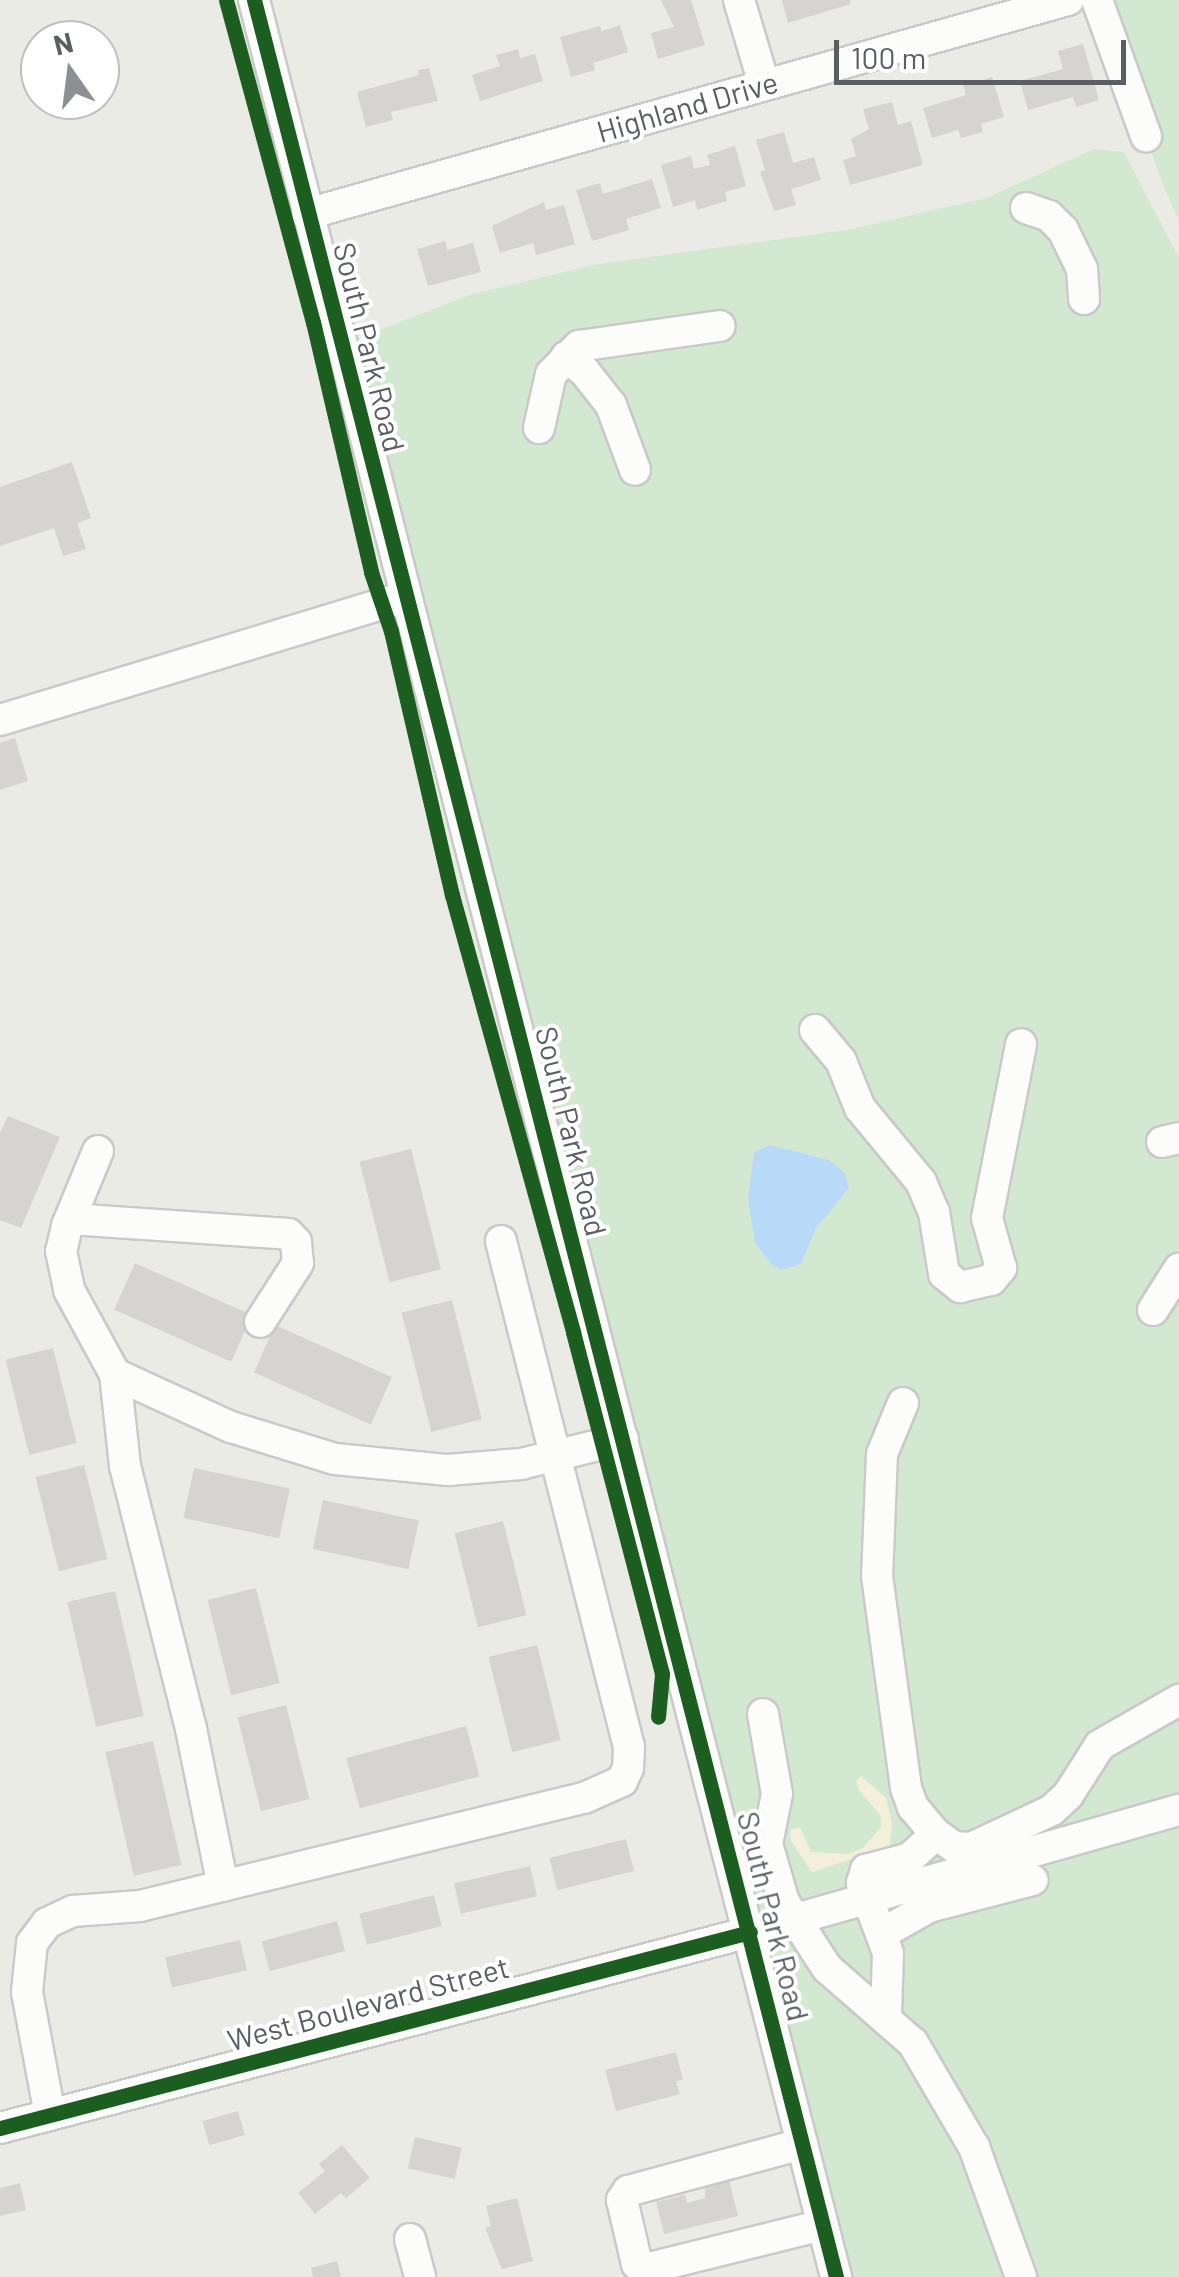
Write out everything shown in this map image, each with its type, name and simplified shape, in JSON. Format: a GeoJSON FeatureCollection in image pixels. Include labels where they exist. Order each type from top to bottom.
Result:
{"type":"FeatureCollection","features":[{"type":"Feature","properties":{"kind":"street","name":"South Park Road"},"geometry":{"type":"LineString","coordinates":[[254,0],[836,2277]]}},
{"type":"Feature","properties":{"kind":"street"},"geometry":{"type":"LineString","coordinates":[[739,0],[764,84]]}},
{"type":"Feature","properties":{"kind":"street","name":"Highland Drive"},"geometry":{"type":"LineString","coordinates":[[308,214],[1068,0]]}},
{"type":"Feature","properties":{"kind":"street"},"geometry":{"type":"LineString","coordinates":[[1097,0],[1146,136]]}},
{"type":"Feature","properties":{"kind":"street"},"geometry":{"type":"LineString","coordinates":[[1026,208],[1049,216],[1064,230],[1082,269],[1084,299]]}},
{"type":"Feature","properties":{"kind":"street"},"geometry":{"type":"LineString","coordinates":[[539,428],[551,374],[580,346],[720,326]]}},
{"type":"Feature","properties":{"kind":"street"},"geometry":{"type":"LineString","coordinates":[[566,358],[592,379],[611,405],[634,470]]}},
{"type":"Feature","properties":{"kind":"street"},"geometry":{"type":"LineString","coordinates":[[0,720],[406,596]]}},
{"type":"Feature","properties":{"kind":"street"},"geometry":{"type":"LineString","coordinates":[[815,1030],[841,1061],[871,1124],[922,1182],[934,1212],[944,1274],[960,1287],[990,1280],[1000,1268],[987,1218],[1021,1044]]}},
{"type":"Feature","properties":{"kind":"street"},"geometry":{"type":"LineString","coordinates":[[98,1152],[61,1251],[69,1290],[115,1374],[125,1466],[191,1729],[223,1886]]}},
{"type":"Feature","properties":{"kind":"street"},"geometry":{"type":"LineString","coordinates":[[70,1220],[288,1234],[296,1242],[298,1263],[260,1322]]}},
{"type":"Feature","properties":{"kind":"street"},"geometry":{"type":"LineString","coordinates":[[50,2115],[28,1992],[32,1943],[46,1923],[73,1911],[140,1906],[584,1798],[622,1781],[630,1747],[500,1242]]}},
{"type":"Feature","properties":{"kind":"street"},"geometry":{"type":"LineString","coordinates":[[1153,1310],[1179,1270]]}},
{"type":"Feature","properties":{"kind":"street"},"geometry":{"type":"LineString","coordinates":[[115,1374],[231,1426],[334,1460],[448,1470],[557,1456],[623,1439]]}},
{"type":"Feature","properties":{"kind":"street"},"geometry":{"type":"LineString","coordinates":[[903,1403],[882,1454],[877,1576],[906,1788],[913,1807],[936,1834],[954,1847],[970,1848],[1052,1810],[1068,1795],[1100,1744],[1179,1700]]}},
{"type":"Feature","properties":{"kind":"street"},"geometry":{"type":"LineString","coordinates":[[762,1714],[777,1794],[766,1844],[772,1873],[795,1919],[827,1968],[913,2043],[974,2147],[1021,2277]]}},
{"type":"Feature","properties":{"kind":"street","name":"West Boulevard Street"},"geometry":{"type":"LineString","coordinates":[[0,2128],[750,1932],[1179,1810]]}},
{"type":"Feature","properties":{"kind":"street"},"geometry":{"type":"LineString","coordinates":[[886,2016],[888,1953],[862,1883],[866,1870],[910,1858],[936,1834]]}},
{"type":"Feature","properties":{"kind":"street"},"geometry":{"type":"LineString","coordinates":[[883,1933],[929,1906],[1034,1880]]}},
{"type":"Feature","properties":{"kind":"street"},"geometry":{"type":"LineString","coordinates":[[802,2144],[628,2191],[622,2200],[636,2264],[645,2270],[823,2226]]}},
{"type":"Feature","properties":{"kind":"street"},"geometry":{"type":"LineString","coordinates":[[410,2238],[420,2277]]}},
{"type":"Feature","properties":{"kind":"green space"},"geometry":{"type":"Polygon","coordinates":[[[1097,0],[1179,0],[1179,221],[1163,185],[1097,0]]]}},
{"type":"Feature","properties":{"kind":"green space"},"geometry":{"type":"Polygon","coordinates":[[[1094,149],[1124,152],[1179,258],[1179,2277],[834,2277],[345,361],[377,331],[472,294],[598,264],[847,230],[986,198],[1094,149]]]}},
{"type":"Feature","properties":{"kind":"sand"},"geometry":{"type":"Polygon","coordinates":[[[861,1776],[886,1798],[892,1823],[890,1846],[812,1872],[791,1841],[790,1830],[800,1827],[811,1852],[848,1854],[863,1848],[881,1827],[881,1816],[856,1781],[861,1776]]]}},
{"type":"Feature","properties":{"kind":"water"},"geometry":{"type":"Polygon","coordinates":[[[770,1145],[829,1160],[845,1173],[849,1188],[816,1228],[801,1264],[782,1270],[772,1265],[755,1243],[748,1198],[754,1152],[770,1145]]]}},
{"type":"Feature","properties":{"kind":"building"},"geometry":{"type":"Polygon","coordinates":[[[661,0],[691,0],[705,45],[658,59],[651,33],[674,27],[661,0]]]}},
{"type":"Feature","properties":{"kind":"building"},"geometry":{"type":"Polygon","coordinates":[[[782,0],[850,0],[851,4],[788,23],[782,0]]]}},
{"type":"Feature","properties":{"kind":"building"},"geometry":{"type":"Polygon","coordinates":[[[620,25],[628,52],[593,63],[595,70],[571,77],[560,37],[620,25]]]}},
{"type":"Feature","properties":{"kind":"building"},"geometry":{"type":"Polygon","coordinates":[[[1083,44],[1099,100],[1076,107],[1073,97],[1028,110],[1020,81],[1063,69],[1058,51],[1083,44]]]}},
{"type":"Feature","properties":{"kind":"building"},"geometry":{"type":"Polygon","coordinates":[[[518,49],[520,58],[535,54],[543,81],[480,101],[472,75],[500,66],[496,55],[518,49]]]}},
{"type":"Feature","properties":{"kind":"building"},"geometry":{"type":"Polygon","coordinates":[[[429,68],[438,101],[391,112],[393,120],[366,127],[357,92],[419,75],[418,70],[429,68]]]}},
{"type":"Feature","properties":{"kind":"building"},"geometry":{"type":"Polygon","coordinates":[[[992,77],[1004,117],[981,124],[983,132],[961,138],[958,130],[932,138],[923,108],[966,95],[963,86],[992,77]]]}},
{"type":"Feature","properties":{"kind":"building"},"geometry":{"type":"Polygon","coordinates":[[[892,102],[898,125],[911,121],[923,165],[850,185],[843,160],[856,156],[851,139],[869,129],[863,109],[892,102]]]}},
{"type":"Feature","properties":{"kind":"building"},"geometry":{"type":"Polygon","coordinates":[[[784,132],[793,163],[814,157],[821,180],[791,189],[796,205],[774,211],[760,172],[765,170],[756,140],[784,132]]]}},
{"type":"Feature","properties":{"kind":"building"},"geometry":{"type":"Polygon","coordinates":[[[735,146],[746,186],[725,192],[727,201],[697,210],[695,200],[673,207],[661,165],[691,156],[694,169],[710,165],[707,155],[735,146]]]}},
{"type":"Feature","properties":{"kind":"building"},"geometry":{"type":"Polygon","coordinates":[[[652,179],[661,208],[626,219],[629,230],[592,241],[576,190],[600,183],[603,194],[652,179]]]}},
{"type":"Feature","properties":{"kind":"building"},"geometry":{"type":"Polygon","coordinates":[[[544,202],[546,210],[564,205],[575,244],[536,255],[533,243],[500,253],[492,226],[544,202]]]}},
{"type":"Feature","properties":{"kind":"building"},"geometry":{"type":"Polygon","coordinates":[[[445,241],[447,250],[473,243],[481,272],[428,286],[417,249],[445,241]]]}},
{"type":"Feature","properties":{"kind":"building"},"geometry":{"type":"Polygon","coordinates":[[[72,462],[91,518],[77,523],[86,549],[63,556],[54,528],[0,546],[0,487],[72,462]]]}},
{"type":"Feature","properties":{"kind":"building"},"geometry":{"type":"Polygon","coordinates":[[[15,738],[28,781],[0,790],[0,743],[15,738]]]}},
{"type":"Feature","properties":{"kind":"building"},"geometry":{"type":"Polygon","coordinates":[[[8,1116],[60,1137],[21,1228],[0,1220],[0,1133],[8,1116]]]}},
{"type":"Feature","properties":{"kind":"building"},"geometry":{"type":"Polygon","coordinates":[[[411,1149],[441,1269],[390,1282],[360,1162],[411,1149]]]}},
{"type":"Feature","properties":{"kind":"building"},"geometry":{"type":"Polygon","coordinates":[[[135,1263],[252,1315],[231,1362],[114,1310],[135,1263]]]}},
{"type":"Feature","properties":{"kind":"building"},"geometry":{"type":"Polygon","coordinates":[[[452,1300],[482,1419],[431,1432],[402,1313],[452,1300]]]}},
{"type":"Feature","properties":{"kind":"building"},"geometry":{"type":"Polygon","coordinates":[[[275,1325],[392,1377],[371,1425],[254,1373],[275,1325]]]}},
{"type":"Feature","properties":{"kind":"building"},"geometry":{"type":"Polygon","coordinates":[[[53,1348],[77,1443],[29,1455],[5,1360],[53,1348]]]}},
{"type":"Feature","properties":{"kind":"building"},"geometry":{"type":"Polygon","coordinates":[[[84,1465],[107,1559],[59,1571],[35,1477],[84,1465]]]}},
{"type":"Feature","properties":{"kind":"building"},"geometry":{"type":"Polygon","coordinates":[[[194,1468],[290,1488],[279,1538],[183,1518],[194,1468]]]}},
{"type":"Feature","properties":{"kind":"building"},"geometry":{"type":"Polygon","coordinates":[[[323,1500],[419,1520],[408,1569],[313,1549],[323,1500]]]}},
{"type":"Feature","properties":{"kind":"building"},"geometry":{"type":"Polygon","coordinates":[[[503,1521],[526,1615],[478,1627],[454,1533],[503,1521]]]}},
{"type":"Feature","properties":{"kind":"building"},"geometry":{"type":"Polygon","coordinates":[[[256,1588],[280,1683],[231,1695],[207,1600],[256,1588]]]}},
{"type":"Feature","properties":{"kind":"building"},"geometry":{"type":"Polygon","coordinates":[[[115,1591],[144,1716],[96,1727],[67,1602],[115,1591]]]}},
{"type":"Feature","properties":{"kind":"building"},"geometry":{"type":"Polygon","coordinates":[[[537,1645],[561,1740],[512,1752],[488,1657],[537,1645]]]}},
{"type":"Feature","properties":{"kind":"building"},"geometry":{"type":"Polygon","coordinates":[[[286,1705],[309,1799],[261,1811],[237,1717],[286,1705]]]}},
{"type":"Feature","properties":{"kind":"building"},"geometry":{"type":"Polygon","coordinates":[[[466,1726],[479,1776],[360,1808],[346,1758],[466,1726]]]}},
{"type":"Feature","properties":{"kind":"building"},"geometry":{"type":"Polygon","coordinates":[[[153,1741],[182,1865],[134,1876],[105,1752],[153,1741]]]}},
{"type":"Feature","properties":{"kind":"building"},"geometry":{"type":"Polygon","coordinates":[[[626,1839],[634,1871],[557,1890],[549,1858],[626,1839]]]}},
{"type":"Feature","properties":{"kind":"building"},"geometry":{"type":"Polygon","coordinates":[[[530,1866],[537,1896],[461,1914],[454,1884],[530,1866]]]}},
{"type":"Feature","properties":{"kind":"building"},"geometry":{"type":"Polygon","coordinates":[[[434,1895],[442,1926],[367,1945],[359,1914],[434,1895]]]}},
{"type":"Feature","properties":{"kind":"building"},"geometry":{"type":"Polygon","coordinates":[[[337,1921],[345,1951],[270,1971],[262,1941],[337,1921]]]}},
{"type":"Feature","properties":{"kind":"building"},"geometry":{"type":"Polygon","coordinates":[[[240,1940],[247,1970],[172,1988],[165,1957],[240,1940]]]}},
{"type":"Feature","properties":{"kind":"building"},"geometry":{"type":"Polygon","coordinates":[[[676,2052],[683,2080],[676,2081],[680,2094],[616,2111],[605,2070],[676,2052]]]}},
{"type":"Feature","properties":{"kind":"building"},"geometry":{"type":"Polygon","coordinates":[[[238,2111],[245,2135],[209,2145],[202,2121],[238,2111]]]}},
{"type":"Feature","properties":{"kind":"building"},"geometry":{"type":"Polygon","coordinates":[[[415,2137],[462,2148],[455,2179],[408,2168],[415,2137]]]}},
{"type":"Feature","properties":{"kind":"building"},"geometry":{"type":"Polygon","coordinates":[[[342,2145],[370,2178],[346,2198],[341,2193],[315,2214],[298,2193],[325,2171],[319,2164],[342,2145]]]}},
{"type":"Feature","properties":{"kind":"building"},"geometry":{"type":"Polygon","coordinates":[[[727,2172],[738,2216],[664,2234],[656,2202],[685,2195],[687,2203],[705,2198],[705,2177],[727,2172]]]}},
{"type":"Feature","properties":{"kind":"building"},"geometry":{"type":"Polygon","coordinates":[[[20,2183],[26,2210],[0,2216],[0,2188],[20,2183]]]}},
{"type":"Feature","properties":{"kind":"building"},"geometry":{"type":"Polygon","coordinates":[[[517,2198],[533,2261],[502,2269],[485,2228],[491,2226],[486,2206],[517,2198]]]}},
{"type":"Feature","properties":{"kind":"building"},"geometry":{"type":"Polygon","coordinates":[[[337,2261],[341,2277],[313,2277],[311,2268],[337,2261]]]}},
{"type":"Feature","properties":{"kind":"cycle path"},"geometry":{"type":"LineString","coordinates":[[226,0],[313,322],[452,895],[573,1332],[662,1674],[658,1717]]}},
{"type":"Feature","properties":{"kind":"cycle path"},"geometry":{"type":"LineString","coordinates":[[254,0],[836,2277]]}},
{"type":"Feature","properties":{"kind":"cycle path"},"geometry":{"type":"LineString","coordinates":[[0,2128],[750,1932]]}}]}
